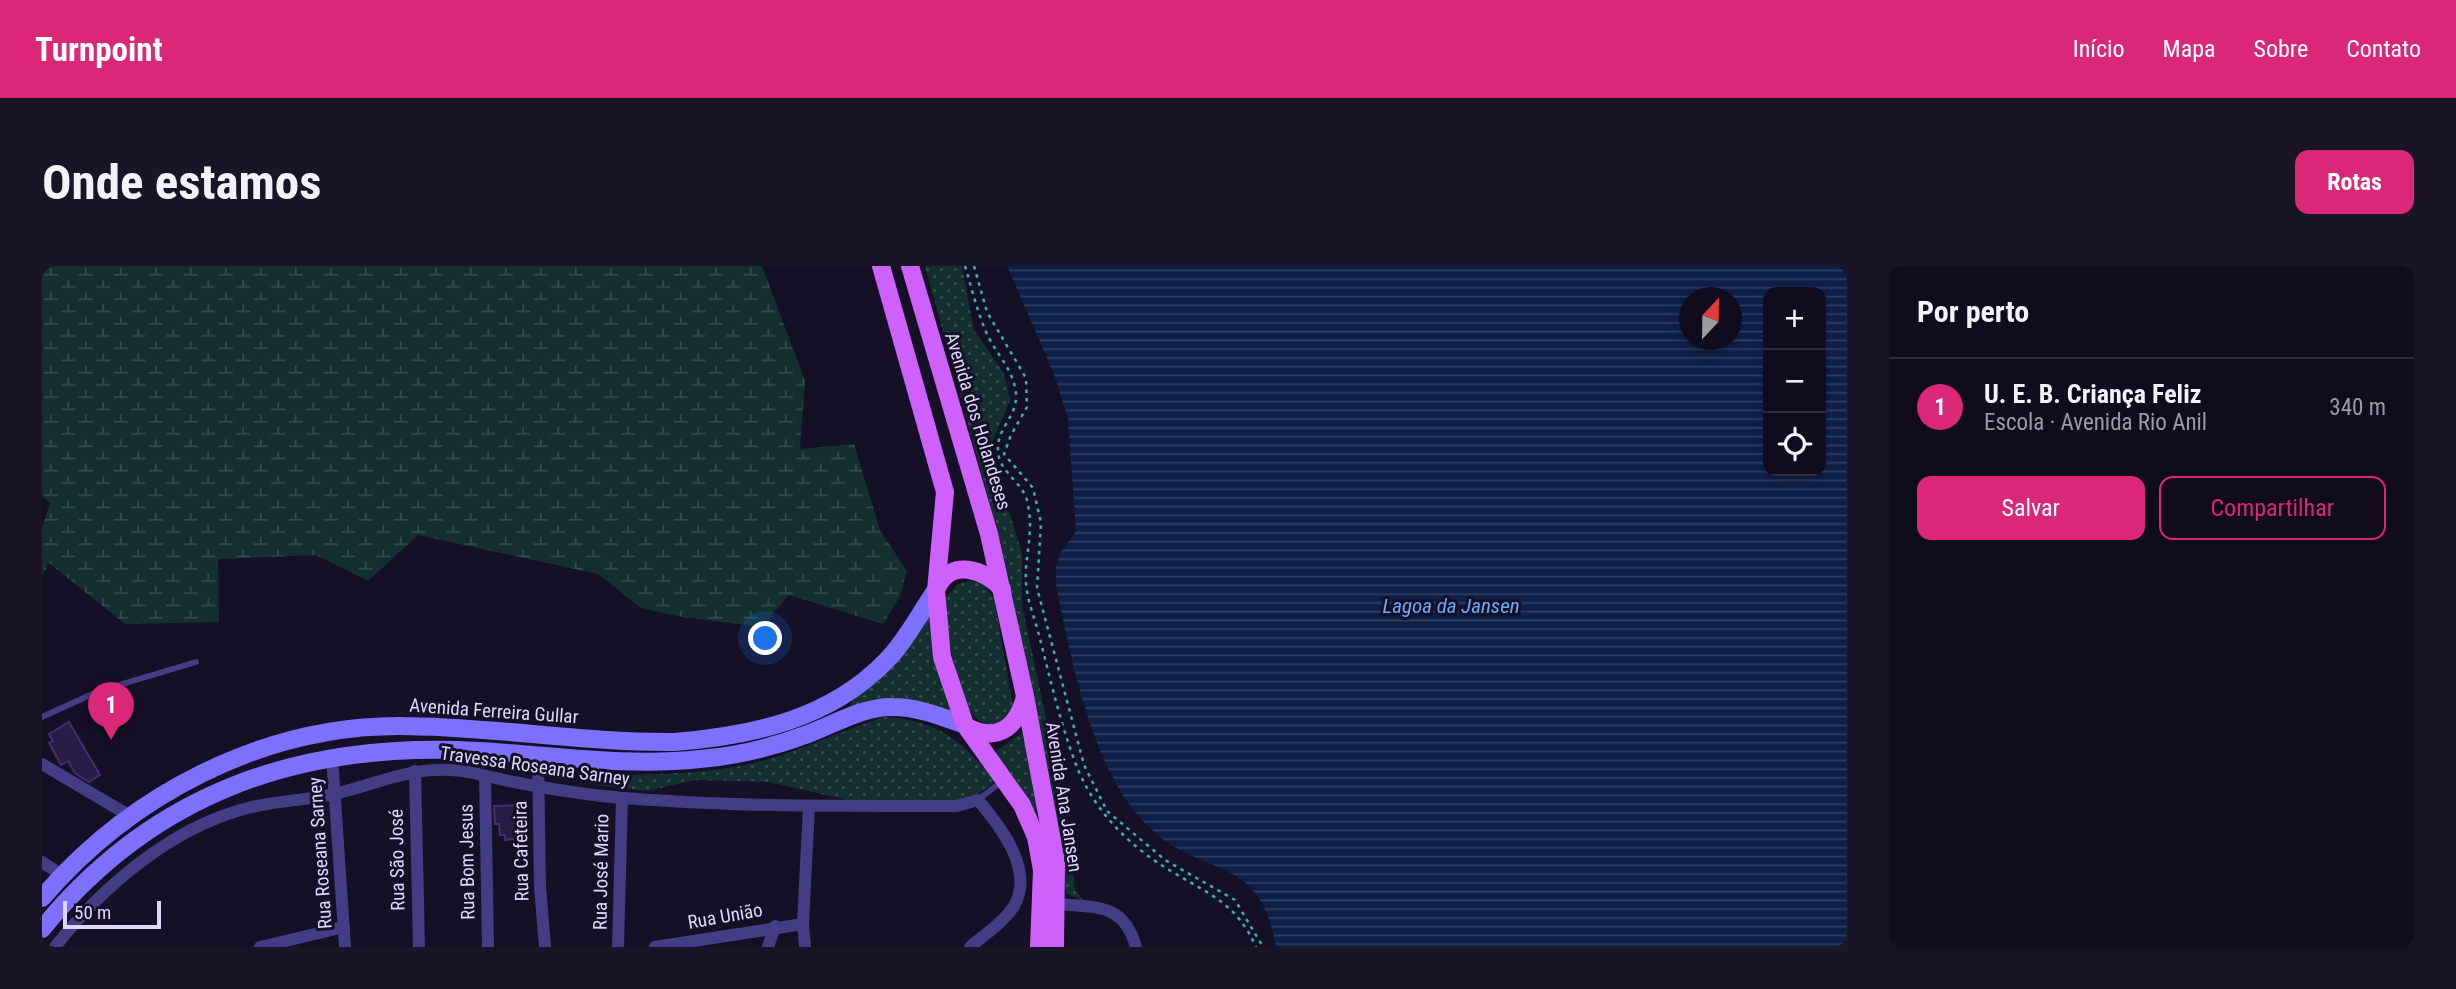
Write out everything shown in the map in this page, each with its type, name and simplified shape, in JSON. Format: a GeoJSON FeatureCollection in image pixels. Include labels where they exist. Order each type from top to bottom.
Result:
{"type":"FeatureCollection","features":[{"type":"Feature","properties":{"kind":"main road"},"geometry":{"type":"LineString","coordinates":[[881,266],[945,492],[937,589]]}},
{"type":"Feature","properties":{"kind":"main road"},"geometry":{"type":"LineString","coordinates":[[900,266],[916,318],[932,340]]}},
{"type":"Feature","properties":{"kind":"main road","name":"Avenida dos Holandeses"},"geometry":{"type":"LineString","coordinates":[[910,266],[989,534],[1025,696]]}},
{"type":"Feature","properties":{"kind":"main road"},"geometry":{"type":"LineString","coordinates":[[937,589],[947,573],[966,569],[986,575],[1002,589]]}},
{"type":"Feature","properties":{"kind":"main road","name":"Avenida Ana Jansen"},"geometry":{"type":"LineString","coordinates":[[937,589],[942,657],[966,726],[1022,805],[1036,837],[1042,870],[1040,947]]}},
{"type":"Feature","properties":{"kind":"main road","name":"Avenida Ferreira Gullar"},"geometry":{"type":"LineString","coordinates":[[42,898],[62,875],[130,816],[154,800],[233,758],[311,737],[396,726],[674,742],[734,736],[793,720],[836,700],[868,679],[888,659],[937,589]]}},
{"type":"Feature","properties":{"kind":"main road"},"geometry":{"type":"LineString","coordinates":[[966,726],[986,735],[1004,731],[1017,718],[1025,696]]}},
{"type":"Feature","properties":{"kind":"main road","name":"Avenida Ana Jansen"},"geometry":{"type":"LineString","coordinates":[[1025,696],[1052,827],[1058,904],[1055,947]]}},
{"type":"Feature","properties":{"kind":"main road","name":"Avenida Ferreira Gullar"},"geometry":{"type":"LineString","coordinates":[[42,929],[97,870],[166,819],[238,782],[332,756],[427,749],[649,761],[723,757],[775,745],[885,707],[921,711],[966,726]]}},
{"type":"Feature","properties":{"kind":"main road"},"geometry":{"type":"LineString","coordinates":[[561,736],[561,756]]}},
{"type":"Feature","properties":{"kind":"street","name":"Rua Cafeteira"},"geometry":{"type":"LineString","coordinates":[[538,755],[541,900],[545,947]]}},
{"type":"Feature","properties":{"kind":"street","name":"Rua Roseana Sarney"},"geometry":{"type":"LineString","coordinates":[[332,756],[337,794],[345,947]]}},
{"type":"Feature","properties":{"kind":"street"},"geometry":{"type":"LineString","coordinates":[[42,764],[130,816]]}},
{"type":"Feature","properties":{"kind":"street","name":"Travessa Roseana Sarney"},"geometry":{"type":"LineString","coordinates":[[55,947],[135,867],[168,844],[232,812],[337,794],[415,771],[450,770],[622,798],[809,806],[957,806],[978,800]]}},
{"type":"Feature","properties":{"kind":"street","name":"Rua São José"},"geometry":{"type":"LineString","coordinates":[[415,771],[419,947]]}},
{"type":"Feature","properties":{"kind":"street","name":"Rua Bom Jesus"},"geometry":{"type":"LineString","coordinates":[[485,776],[488,947]]}},
{"type":"Feature","properties":{"kind":"street","name":"Rua José Mario"},"geometry":{"type":"LineString","coordinates":[[618,947],[622,798]]}},
{"type":"Feature","properties":{"kind":"street"},"geometry":{"type":"LineString","coordinates":[[970,947],[1013,908],[1019,892],[1012,847],[978,800]]}},
{"type":"Feature","properties":{"kind":"street"},"geometry":{"type":"LineString","coordinates":[[806,947],[803,924],[809,806]]}},
{"type":"Feature","properties":{"kind":"street"},"geometry":{"type":"LineString","coordinates":[[42,862],[62,875]]}},
{"type":"Feature","properties":{"kind":"street"},"geometry":{"type":"LineString","coordinates":[[1058,904],[1116,914],[1126,920],[1136,947]]}},
{"type":"Feature","properties":{"kind":"street","name":"Rua União"},"geometry":{"type":"LineString","coordinates":[[654,947],[775,926],[803,924]]}},
{"type":"Feature","properties":{"kind":"street"},"geometry":{"type":"LineString","coordinates":[[768,947],[775,926]]}},
{"type":"Feature","properties":{"kind":"street"},"geometry":{"type":"LineString","coordinates":[[260,947],[344,927]]}},
{"type":"Feature","properties":{"kind":"lane"},"geometry":{"type":"LineString","coordinates":[[42,717],[99,691],[195,662]]}},
{"type":"Feature","properties":{"kind":"lane"},"geometry":{"type":"LineString","coordinates":[[978,800],[1004,780]]}},
{"type":"Feature","properties":{"kind":"path"},"geometry":{"type":"LineString","coordinates":[[964,266],[984,329],[1010,372],[1016,392],[1015,412],[999,436],[998,452],[1001,467],[1018,483],[1028,501],[1032,536],[1026,583],[1079,772],[1103,815],[1126,838],[1176,874],[1228,905],[1256,947]]}},
{"type":"Feature","properties":{"kind":"path"},"geometry":{"type":"LineString","coordinates":[[974,266],[987,312],[1026,378],[1027,407],[1004,454],[1033,488],[1041,523],[1037,588],[1084,765],[1107,811],[1165,860],[1235,900],[1263,947]]}},
{"type":"Feature","properties":{"kind":"green space"},"geometry":{"type":"Polygon","coordinates":[[[42,266],[762,266],[805,381],[800,449],[854,444],[880,530],[907,571],[900,596],[883,624],[789,595],[762,627],[682,617],[641,608],[598,574],[418,535],[368,581],[316,555],[218,559],[219,622],[125,624],[49,563],[42,576],[42,528],[50,503],[42,496],[42,266]]]}},
{"type":"Feature","properties":{"kind":"green space"},"geometry":{"type":"Polygon","coordinates":[[[925,266],[962,266],[974,330],[1003,372],[1007,385],[1010,401],[989,449],[1022,553],[1022,605],[1066,811],[1075,890],[1083,900],[1067,894],[1064,885],[1052,788],[1001,544],[925,266]]]}},
{"type":"Feature","properties":{"kind":"green space"},"geometry":{"type":"Polygon","coordinates":[[[972,580],[984,585],[994,598],[1013,705],[1006,719],[996,725],[978,720],[968,708],[955,671],[951,649],[946,597],[958,584],[972,580]]]}},
{"type":"Feature","properties":{"kind":"green space"},"geometry":{"type":"Polygon","coordinates":[[[926,615],[931,617],[935,660],[952,713],[850,708],[853,697],[926,615]]]}},
{"type":"Feature","properties":{"kind":"green space"},"geometry":{"type":"Polygon","coordinates":[[[884,717],[919,722],[947,735],[971,754],[995,780],[986,789],[964,800],[852,801],[769,782],[695,780],[647,791],[596,785],[598,776],[695,772],[753,763],[884,717]]]}},
{"type":"Feature","properties":{"kind":"green space"},"geometry":{"type":"Polygon","coordinates":[[[1026,730],[1041,802],[1035,812],[995,752],[1026,730]]]}},
{"type":"Feature","properties":{"kind":"water","name":"Lagoa da Jansen"},"geometry":{"type":"Polygon","coordinates":[[[1007,266],[1847,266],[1847,947],[1276,947],[1268,917],[1257,896],[1244,882],[1172,845],[1152,830],[1132,808],[1114,780],[1100,749],[1077,681],[1056,585],[1056,566],[1061,552],[1076,531],[1068,419],[1054,374],[1007,266]]]}},
{"type":"Feature","properties":{"kind":"building"},"geometry":{"type":"Polygon","coordinates":[[[69,722],[100,775],[89,782],[75,773],[68,761],[61,765],[49,743],[53,741],[49,734],[69,722]]]}},
{"type":"Feature","properties":{"kind":"building"},"geometry":{"type":"Polygon","coordinates":[[[525,805],[529,850],[516,850],[513,839],[505,840],[505,835],[500,835],[499,824],[495,824],[494,806],[525,805]]]}},
{"type":"Feature","properties":{"kind":"place","name":"U. E. B. Criança Feliz"},"geometry":{"type":"Point","coordinates":[111,740]}}]}
